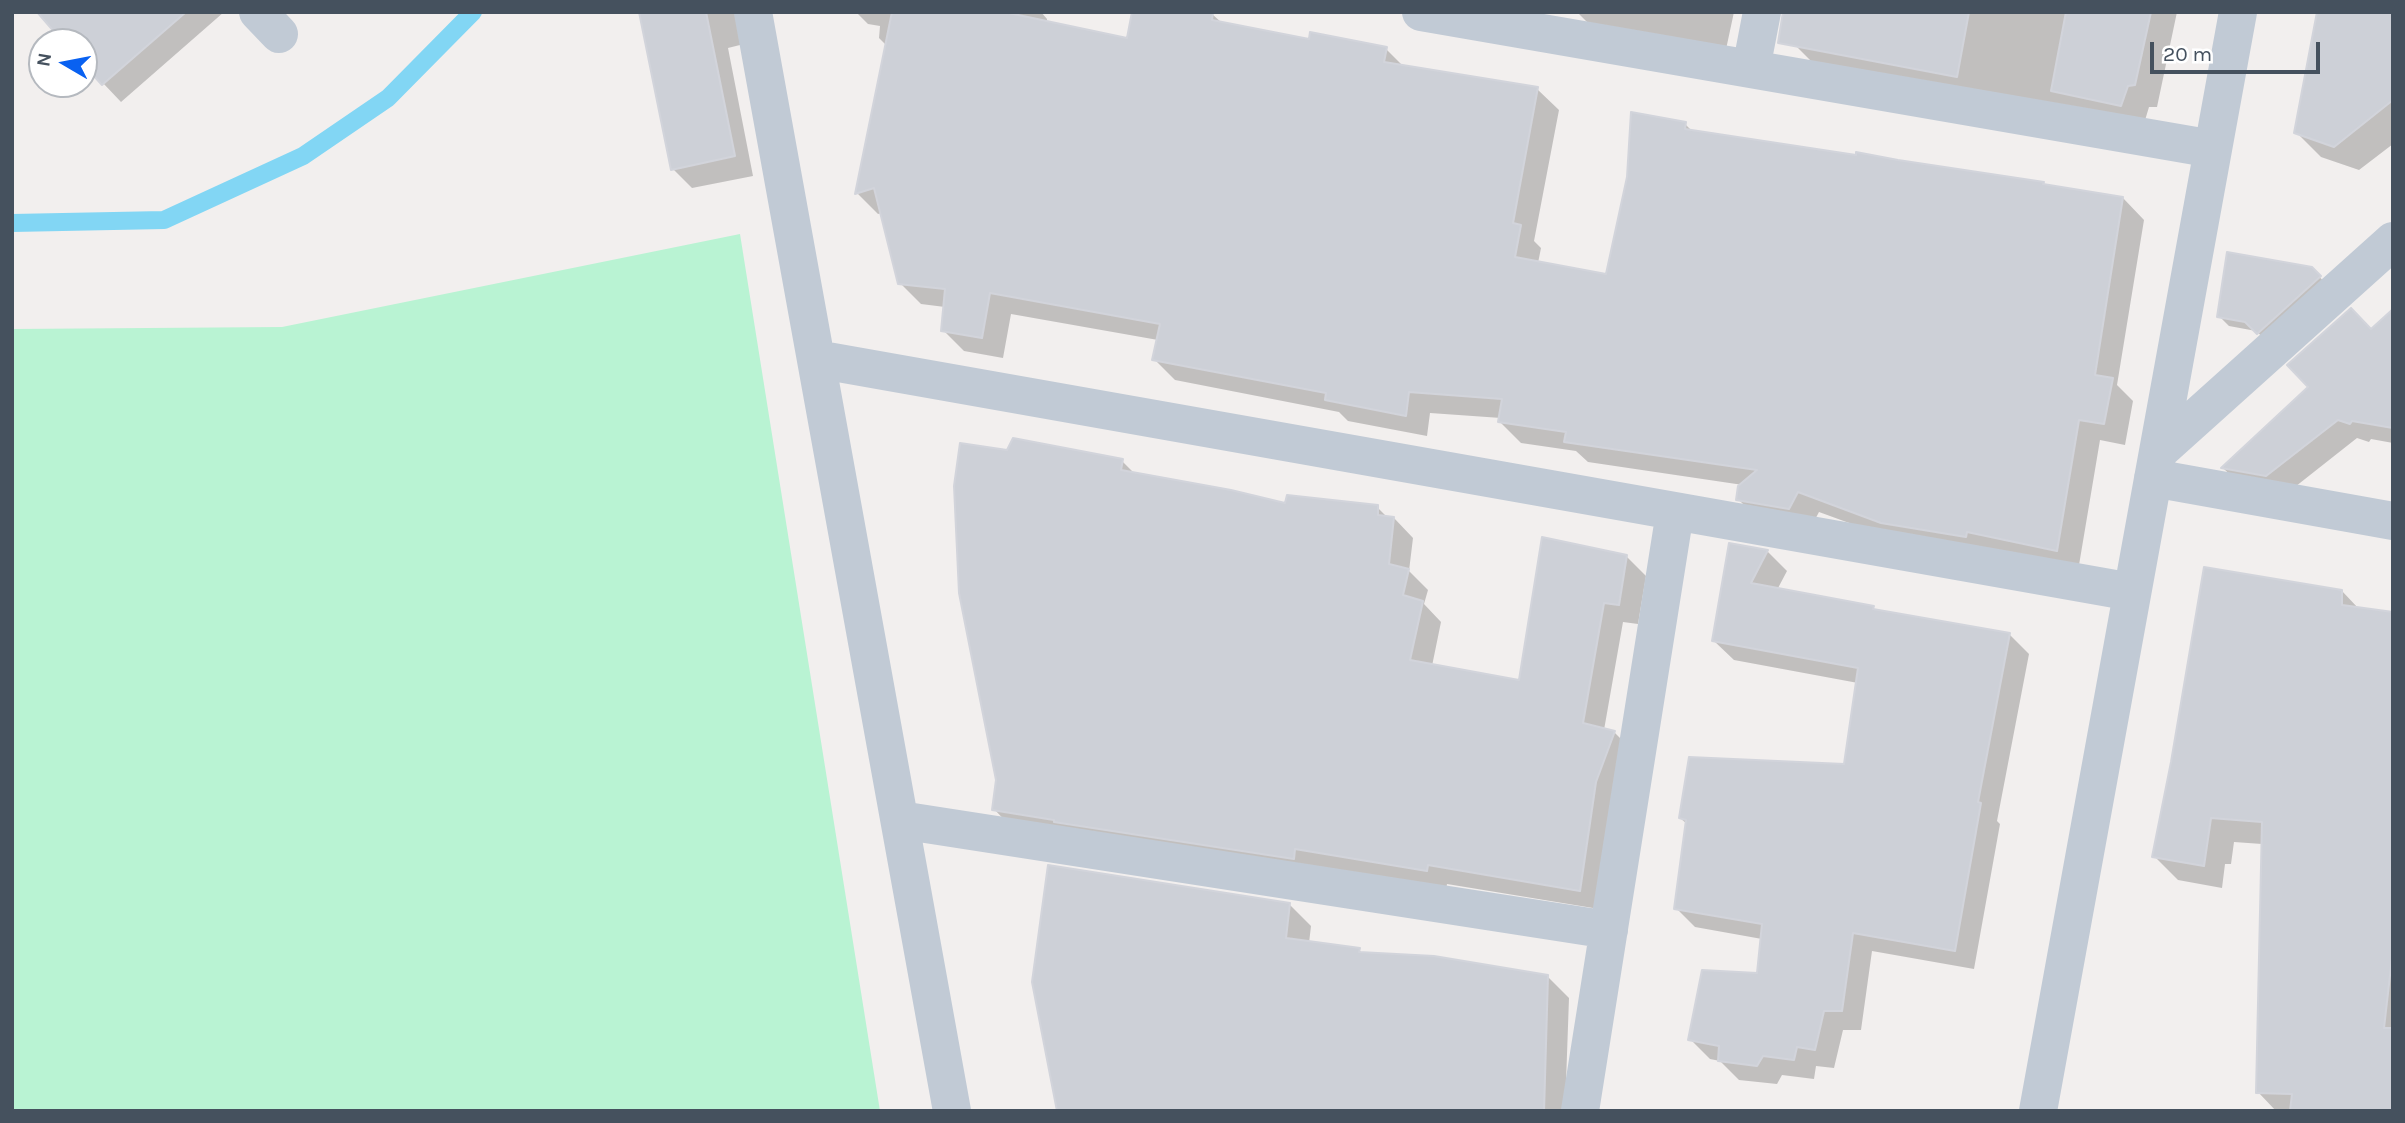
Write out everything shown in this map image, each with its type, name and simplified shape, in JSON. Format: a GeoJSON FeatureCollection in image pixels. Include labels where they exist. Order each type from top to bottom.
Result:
{"type":"FeatureCollection","features":[{"type":"Feature","properties":{"kind":"street"},"geometry":{"type":"LineString","coordinates":[[753,12],[952,1111]]}},
{"type":"Feature","properties":{"kind":"street"},"geometry":{"type":"LineString","coordinates":[[1421,12],[2213,149]]}},
{"type":"Feature","properties":{"kind":"street"},"geometry":{"type":"LineString","coordinates":[[1751,69],[1762,12]]}},
{"type":"Feature","properties":{"kind":"street"},"geometry":{"type":"LineString","coordinates":[[2038,1111],[2238,12]]}},
{"type":"Feature","properties":{"kind":"street"},"geometry":{"type":"LineString","coordinates":[[2155,465],[2393,241]]}},
{"type":"Feature","properties":{"kind":"street"},"geometry":{"type":"LineString","coordinates":[[816,359],[2132,592]]}},
{"type":"Feature","properties":{"kind":"street"},"geometry":{"type":"LineString","coordinates":[[2155,465],[2393,521]]}},
{"type":"Feature","properties":{"kind":"street"},"geometry":{"type":"LineString","coordinates":[[1580,1111],[1675,512]]}},
{"type":"Feature","properties":{"kind":"street"},"geometry":{"type":"LineString","coordinates":[[900,820],[1609,930]]}},
{"type":"Feature","properties":{"kind":"green space"},"geometry":{"type":"Polygon","coordinates":[[[740,234],[880,1111],[12,1111],[12,329],[282,327],[740,234]]]}},
{"type":"Feature","properties":{"kind":"building"},"geometry":{"type":"Polygon","coordinates":[[[37,12],[186,12],[102,85],[98,81],[98,28],[51,28],[37,12]]]}},
{"type":"Feature","properties":{"kind":"building"},"geometry":{"type":"Polygon","coordinates":[[[639,12],[706,12],[735,156],[671,170],[639,12]]]}},
{"type":"Feature","properties":{"kind":"building"},"geometry":{"type":"Polygon","coordinates":[[[892,12],[1004,12],[1127,38],[1132,12],[1213,12],[1212,20],[1309,39],[1310,32],[1387,47],[1384,62],[1538,87],[1513,223],[1521,225],[1515,257],[1606,274],[1627,177],[1631,112],[1686,122],[1685,129],[1856,155],[1856,152],[2123,197],[2095,375],[2113,378],[2104,424],[2079,420],[2057,551],[1967,532],[1966,537],[1881,523],[1798,492],[1789,509],[1736,500],[1738,486],[1757,470],[1564,442],[1566,432],[1498,422],[1502,399],[1409,392],[1406,416],[1325,400],[1326,393],[1152,360],[1160,324],[990,293],[982,338],[941,331],[945,289],[898,284],[874,188],[855,194],[892,12]]]}},
{"type":"Feature","properties":{"kind":"building"},"geometry":{"type":"Polygon","coordinates":[[[1783,12],[1969,12],[1957,77],[1778,43],[1783,12]]]}},
{"type":"Feature","properties":{"kind":"building"},"geometry":{"type":"Polygon","coordinates":[[[2066,12],[2151,12],[2135,85],[2128,86],[2121,106],[2051,91],[2066,12]]]}},
{"type":"Feature","properties":{"kind":"building"},"geometry":{"type":"Polygon","coordinates":[[[2317,12],[2393,12],[2393,100],[2334,147],[2294,133],[2317,12]]]}},
{"type":"Feature","properties":{"kind":"building"},"geometry":{"type":"Polygon","coordinates":[[[2227,252],[2312,267],[2321,276],[2257,334],[2245,322],[2217,317],[2227,252]]]}},
{"type":"Feature","properties":{"kind":"building"},"geometry":{"type":"Polygon","coordinates":[[[2351,308],[2371,329],[2393,309],[2393,428],[2352,421],[2350,424],[2338,420],[2266,476],[2221,468],[2308,387],[2287,365],[2351,308]]]}},
{"type":"Feature","properties":{"kind":"building"},"geometry":{"type":"Polygon","coordinates":[[[1013,438],[1123,459],[1121,470],[1285,503],[1287,495],[1378,505],[1378,515],[1394,517],[1389,564],[1409,569],[1403,595],[1423,601],[1410,660],[1519,680],[1542,537],[1627,555],[1619,605],[1604,603],[1583,723],[1615,731],[1596,782],[1580,891],[1428,865],[1427,871],[1295,849],[1294,859],[992,810],[996,780],[959,593],[954,486],[960,443],[1007,450],[1013,438]]]}},
{"type":"Feature","properties":{"kind":"building"},"geometry":{"type":"Polygon","coordinates":[[[1729,543],[1768,550],[1751,583],[1874,606],[1873,609],[2010,633],[1978,802],[1981,803],[1955,951],[1853,933],[1842,1011],[1824,1011],[1815,1050],[1797,1047],[1794,1060],[1763,1056],[1757,1066],[1718,1061],[1719,1046],[1688,1040],[1702,970],[1757,973],[1762,924],[1674,909],[1686,820],[1679,818],[1689,757],[1844,764],[1858,668],[1712,641],[1729,543]]]}},
{"type":"Feature","properties":{"kind":"building"},"geometry":{"type":"Polygon","coordinates":[[[2204,567],[2342,590],[2342,605],[2393,612],[2393,949],[2384,1028],[2393,1028],[2393,1111],[2290,1111],[2292,1094],[2256,1093],[2262,822],[2211,818],[2204,866],[2152,857],[2204,567]]]}},
{"type":"Feature","properties":{"kind":"building"},"geometry":{"type":"Polygon","coordinates":[[[1048,865],[1290,903],[1286,938],[1360,948],[1359,952],[1434,956],[1548,975],[1544,1111],[1057,1111],[1032,982],[1048,865]]]}},
{"type":"Feature","properties":{"kind":"waterway"},"geometry":{"type":"LineString","coordinates":[[12,223],[164,220],[303,156],[388,98],[473,12]]}}]}
